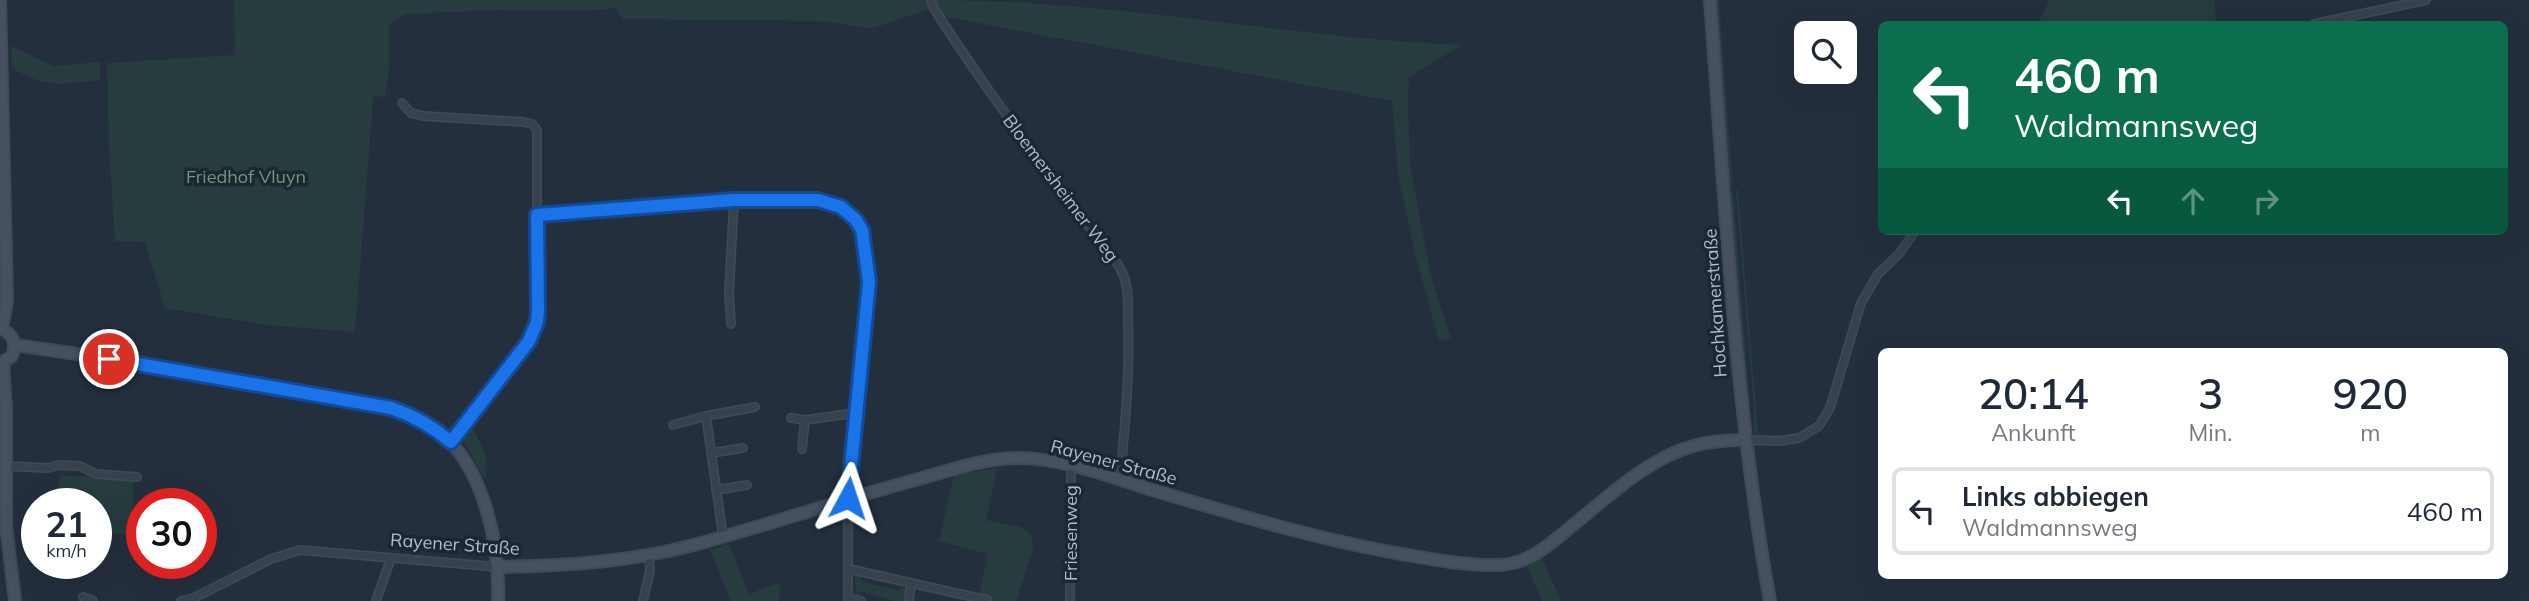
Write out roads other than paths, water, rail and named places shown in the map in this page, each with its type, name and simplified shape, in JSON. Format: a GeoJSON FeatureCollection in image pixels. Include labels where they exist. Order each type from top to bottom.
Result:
{"type":"FeatureCollection","features":[{"type":"Feature","properties":{"kind":"street"},"geometry":{"type":"LineString","coordinates":[[0,0],[7,300],[1,328],[11,335],[15,345],[12,356],[2,364],[3,448],[6,466],[6,525],[15,601]]}},
{"type":"Feature","properties":{"kind":"street","name":"Bloemersheimer Weg"},"geometry":{"type":"LineString","coordinates":[[931,0],[991,94],[1117,263],[1125,278],[1129,336],[1120,480]]}},
{"type":"Feature","properties":{"kind":"street","name":"Hochkamerstraße"},"geometry":{"type":"LineString","coordinates":[[1710,0],[1735,340],[1756,526],[1770,601]]}},
{"type":"Feature","properties":{"kind":"street"},"geometry":{"type":"LineString","coordinates":[[2328,21],[2426,0]]}},
{"type":"Feature","properties":{"kind":"street"},"geometry":{"type":"LineString","coordinates":[[402,103],[411,113],[423,116],[532,124],[537,130],[537,322],[529,341],[451,442]]}},
{"type":"Feature","properties":{"kind":"street"},"geometry":{"type":"LineString","coordinates":[[537,215],[734,200],[818,200],[831,202],[850,213],[862,230],[869,282],[848,498],[848,600],[861,601]]}},
{"type":"Feature","properties":{"kind":"street"},"geometry":{"type":"LineString","coordinates":[[731,324],[729,293],[734,200]]}},
{"type":"Feature","properties":{"kind":"street"},"geometry":{"type":"LineString","coordinates":[[1745,440],[1778,441],[1799,438],[1819,426],[1830,408],[1861,303],[1869,287],[1912,235]]}},
{"type":"Feature","properties":{"kind":"street"},"geometry":{"type":"LineString","coordinates":[[15,345],[126,361],[391,408],[424,421],[451,442],[466,463],[488,514],[498,567],[498,601]]}},
{"type":"Feature","properties":{"kind":"street"},"geometry":{"type":"LineString","coordinates":[[673,425],[755,407]]}},
{"type":"Feature","properties":{"kind":"street"},"geometry":{"type":"LineString","coordinates":[[791,418],[805,420],[855,413]]}},
{"type":"Feature","properties":{"kind":"street"},"geometry":{"type":"LineString","coordinates":[[706,416],[723,536]]}},
{"type":"Feature","properties":{"kind":"street"},"geometry":{"type":"LineString","coordinates":[[802,449],[805,420]]}},
{"type":"Feature","properties":{"kind":"street","name":"Rayener Straße"},"geometry":{"type":"LineString","coordinates":[[181,601],[193,600],[271,559],[300,550],[498,567],[584,563],[649,555],[723,536],[848,498],[999,460],[1029,459],[1071,465],[1235,515],[1348,545],[1445,561],[1500,565],[1516,563],[1537,554],[1608,497],[1660,460],[1694,445],[1723,440],[1745,440]]}},
{"type":"Feature","properties":{"kind":"street"},"geometry":{"type":"LineString","coordinates":[[711,453],[743,449]]}},
{"type":"Feature","properties":{"kind":"street","name":"Friesenweg"},"geometry":{"type":"LineString","coordinates":[[1070,601],[1071,465]]}},
{"type":"Feature","properties":{"kind":"street"},"geometry":{"type":"LineString","coordinates":[[6,466],[80,466],[96,474],[136,477]]}},
{"type":"Feature","properties":{"kind":"street"},"geometry":{"type":"LineString","coordinates":[[716,490],[747,485]]}},
{"type":"Feature","properties":{"kind":"street"},"geometry":{"type":"LineString","coordinates":[[643,601],[650,571],[649,555]]}},
{"type":"Feature","properties":{"kind":"street"},"geometry":{"type":"LineString","coordinates":[[376,601],[391,558]]}},
{"type":"Feature","properties":{"kind":"street"},"geometry":{"type":"LineString","coordinates":[[849,569],[988,600]]}},
{"type":"Feature","properties":{"kind":"street"},"geometry":{"type":"LineString","coordinates":[[909,601],[911,583]]}},
{"type":"Feature","properties":{"kind":"street"},"geometry":{"type":"LineString","coordinates":[[83,597],[93,601]]}},
{"type":"Feature","properties":{"kind":"park label","name":"Friedhof Vluyn"},"geometry":{"type":"Point","coordinates":[246,176]}}]}
